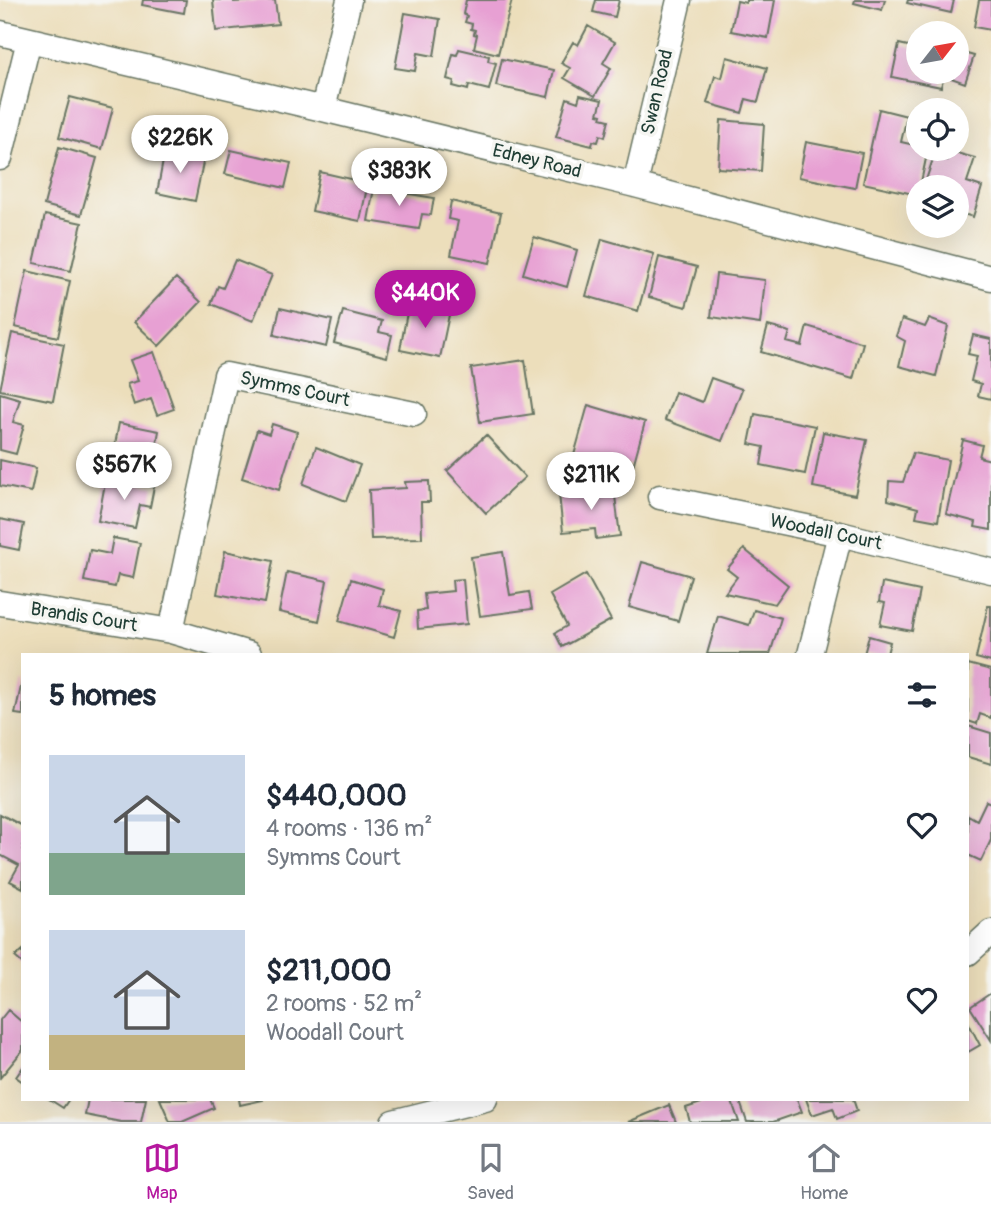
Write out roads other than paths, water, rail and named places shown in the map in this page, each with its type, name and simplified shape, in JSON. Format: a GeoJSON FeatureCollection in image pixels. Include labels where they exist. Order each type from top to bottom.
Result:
{"type":"FeatureCollection","features":[{"type":"Feature","properties":{"kind":"street"},"geometry":{"type":"LineString","coordinates":[[323,109],[349,0]]}},
{"type":"Feature","properties":{"kind":"street","name":"Swan Road"},"geometry":{"type":"LineString","coordinates":[[635,185],[679,0]]}},
{"type":"Feature","properties":{"kind":"street","name":"Edney Road"},"geometry":{"type":"LineString","coordinates":[[0,33],[635,185],[991,278]]}},
{"type":"Feature","properties":{"kind":"street"},"geometry":{"type":"LineString","coordinates":[[0,158],[29,40]]}},
{"type":"Feature","properties":{"kind":"street","name":"Symms Court"},"geometry":{"type":"LineString","coordinates":[[171,631],[226,375],[414,414]]}},
{"type":"Feature","properties":{"kind":"street","name":"Woodall Court"},"geometry":{"type":"LineString","coordinates":[[660,497],[840,534],[991,570]]}},
{"type":"Feature","properties":{"kind":"street"},"geometry":{"type":"LineString","coordinates":[[810,653],[840,534]]}},
{"type":"Feature","properties":{"kind":"street","name":"Brandis Court"},"geometry":{"type":"LineString","coordinates":[[0,603],[171,631],[246,653]]}},
{"type":"Feature","properties":{"kind":"street"},"geometry":{"type":"LineString","coordinates":[[969,952],[991,932]]}},
{"type":"Feature","properties":{"kind":"street"},"geometry":{"type":"LineString","coordinates":[[394,1122],[477,1101]]}}]}
